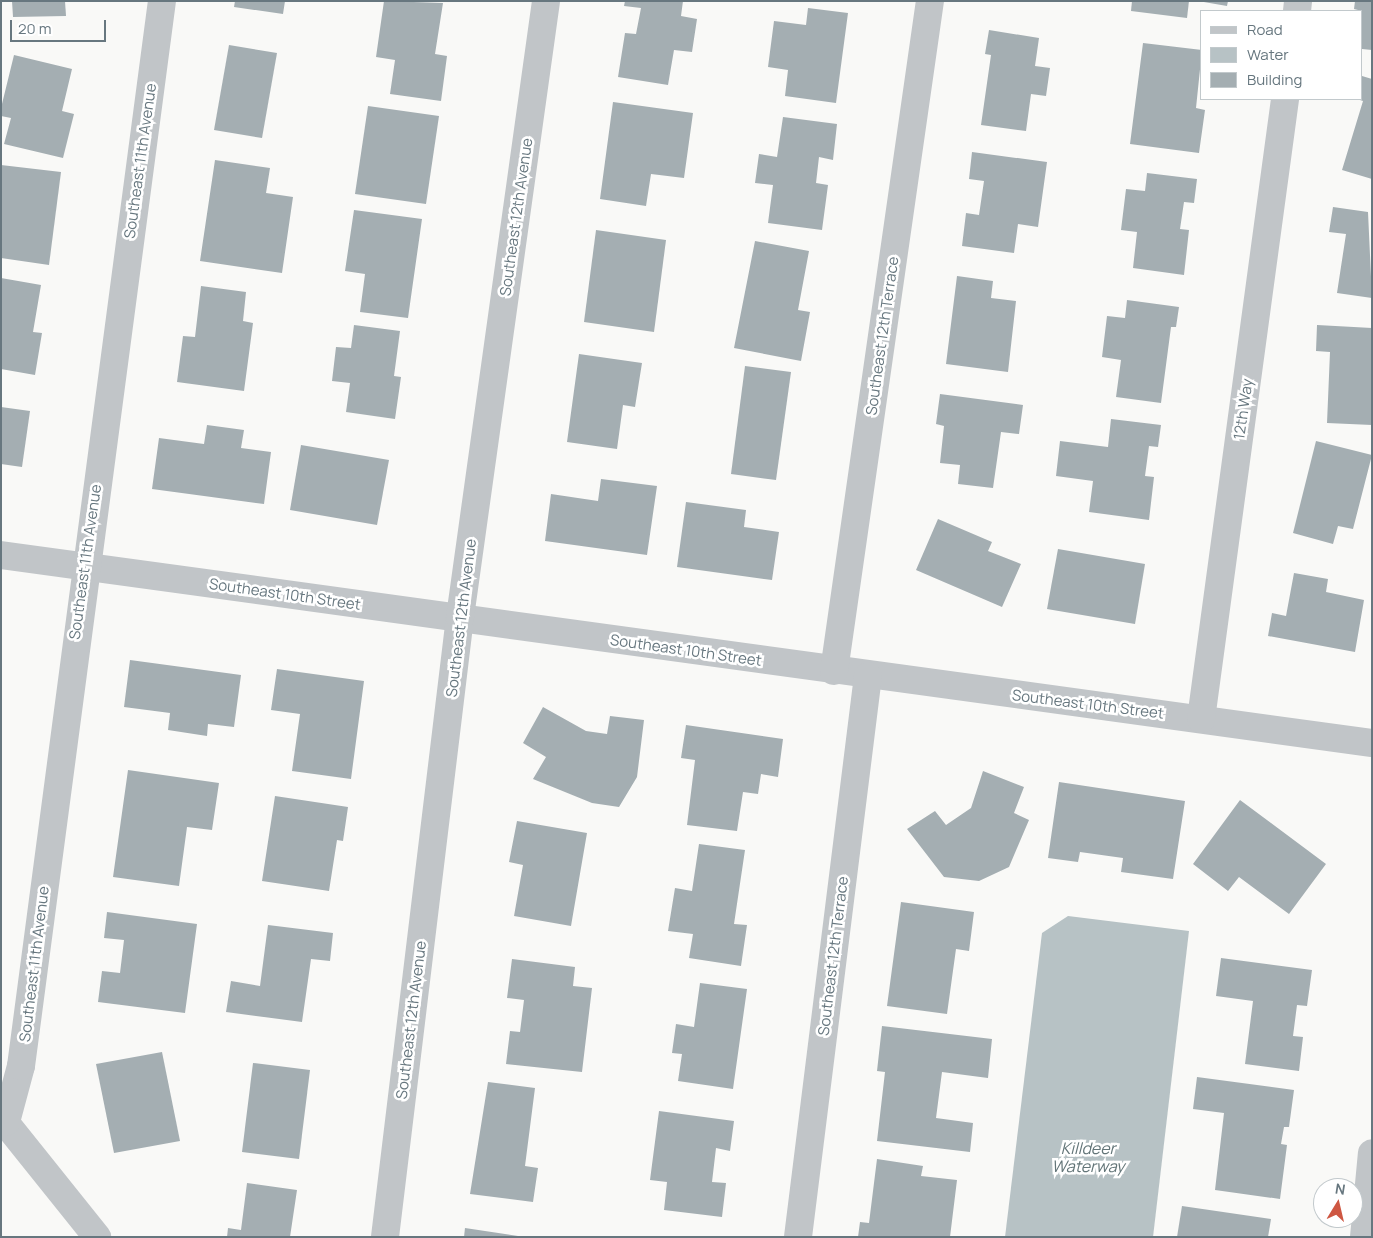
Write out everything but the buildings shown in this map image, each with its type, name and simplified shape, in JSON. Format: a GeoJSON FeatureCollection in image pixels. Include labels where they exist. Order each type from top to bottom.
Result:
{"type":"FeatureCollection","features":[{"type":"Feature","properties":{"kind":"street","name":"Southeast 11th Avenue"},"geometry":{"type":"LineString","coordinates":[[4,1120],[21,1066],[84,566],[162,1]]}},
{"type":"Feature","properties":{"kind":"street","name":"Southeast 12th Avenue"},"geometry":{"type":"LineString","coordinates":[[384,1237],[460,617],[546,1]]}},
{"type":"Feature","properties":{"kind":"street","name":"Southeast 12th Terrace"},"geometry":{"type":"LineString","coordinates":[[834,671],[930,1]]}},
{"type":"Feature","properties":{"kind":"street","name":"12th Way"},"geometry":{"type":"LineString","coordinates":[[1201,719],[1285,100]]}},
{"type":"Feature","properties":{"kind":"street","name":"Southeast 10th Street"},"geometry":{"type":"LineString","coordinates":[[1,555],[460,617],[868,676],[1372,743]]}},
{"type":"Feature","properties":{"kind":"street","name":"Southeast 12th Terrace"},"geometry":{"type":"LineString","coordinates":[[798,1237],[868,676]]}},
{"type":"Feature","properties":{"kind":"street"},"geometry":{"type":"LineString","coordinates":[[4,1120],[97,1237]]}},
{"type":"Feature","properties":{"kind":"street"},"geometry":{"type":"LineString","coordinates":[[1364,1237],[1372,1154]]}},
{"type":"Feature","properties":{"kind":"water","name":"Killdeer Waterway"},"geometry":{"type":"Polygon","coordinates":[[[1068,916],[1189,931],[1153,1237],[1005,1237],[1042,933],[1068,916]]]}}]}
